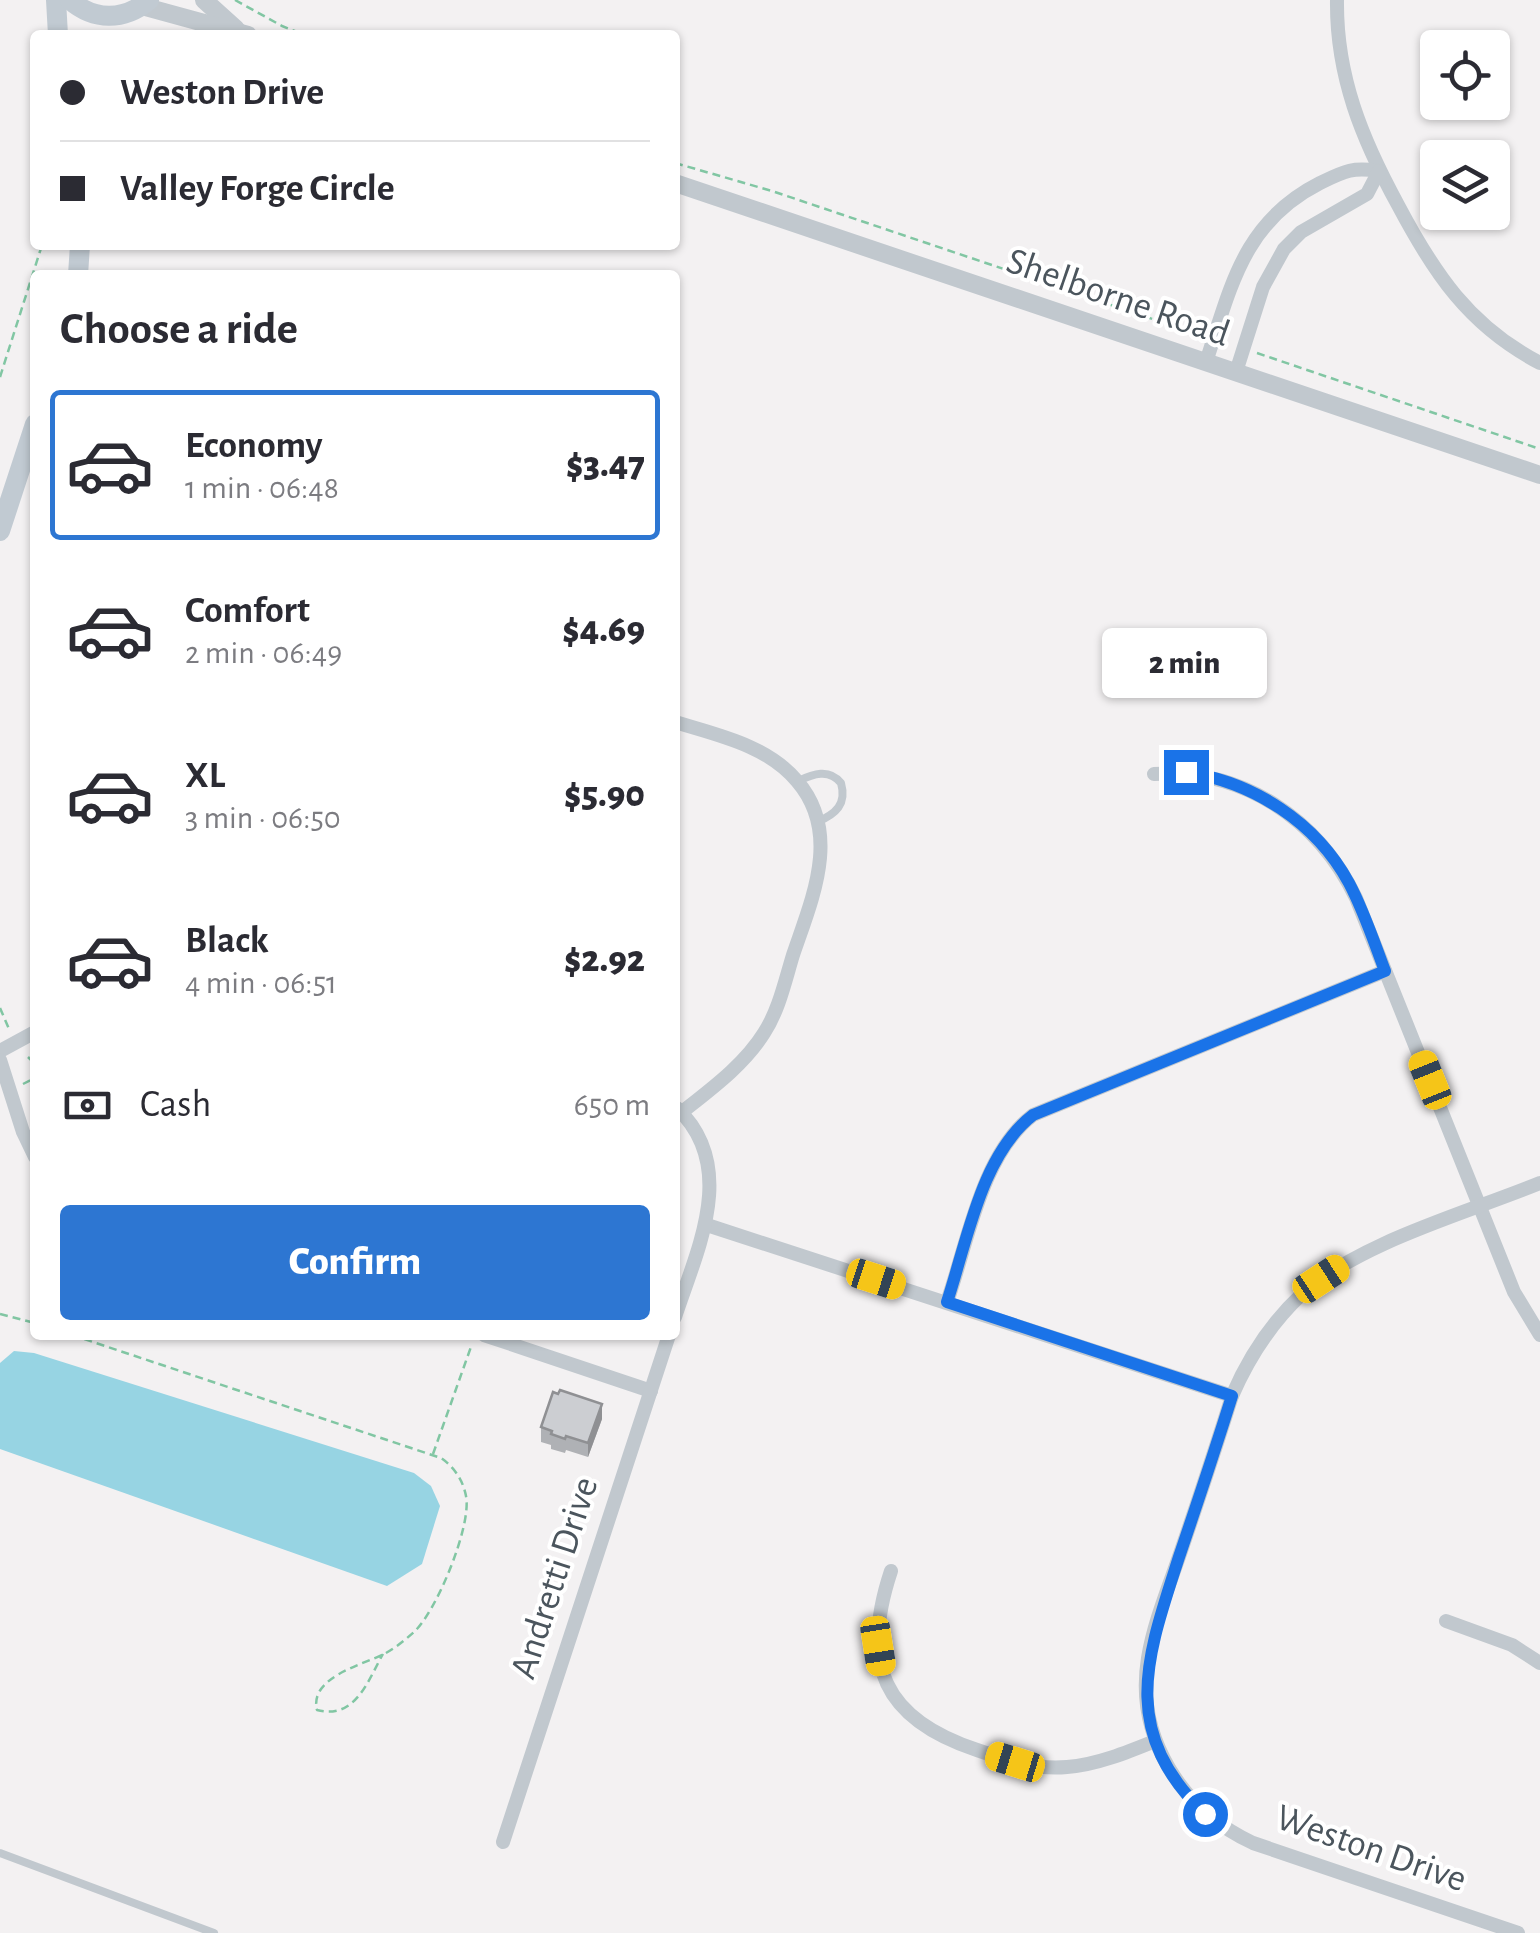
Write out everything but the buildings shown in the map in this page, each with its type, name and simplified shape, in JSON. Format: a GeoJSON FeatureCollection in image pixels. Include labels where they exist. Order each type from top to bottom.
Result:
{"type":"FeatureCollection","features":[{"type":"Feature","properties":{"kind":"main road"},"geometry":{"type":"LineString","coordinates":[[56,0],[58,30]]}},
{"type":"Feature","properties":{"kind":"main road"},"geometry":{"type":"LineString","coordinates":[[70,0],[83,10],[104,16],[142,5]]}},
{"type":"Feature","properties":{"kind":"main road"},"geometry":{"type":"LineString","coordinates":[[122,30],[142,5]]}},
{"type":"Feature","properties":{"kind":"main road"},"geometry":{"type":"LineString","coordinates":[[0,532],[30,439]]}},
{"type":"Feature","properties":{"kind":"street"},"geometry":{"type":"LineString","coordinates":[[204,0],[240,30]]}},
{"type":"Feature","properties":{"kind":"street"},"geometry":{"type":"LineString","coordinates":[[1337,0],[1338,46],[1345,85],[1360,129],[1424,254],[1456,298],[1489,330],[1540,363]]}},
{"type":"Feature","properties":{"kind":"street"},"geometry":{"type":"LineString","coordinates":[[142,5],[235,30]]}},
{"type":"Feature","properties":{"kind":"street"},"geometry":{"type":"LineString","coordinates":[[1206,362],[1246,250],[1274,214],[1306,190],[1354,167],[1379,171]]}},
{"type":"Feature","properties":{"kind":"street"},"geometry":{"type":"LineString","coordinates":[[1236,372],[1263,287],[1284,249],[1300,232],[1367,194],[1379,171]]}},
{"type":"Feature","properties":{"kind":"street","name":"Shelborne Road"},"geometry":{"type":"LineString","coordinates":[[680,186],[1540,475]]}},
{"type":"Feature","properties":{"kind":"street"},"geometry":{"type":"LineString","coordinates":[[680,724],[756,750],[798,781],[818,822],[821,858],[817,884],[771,1020],[744,1058],[680,1107]]}},
{"type":"Feature","properties":{"kind":"street"},"geometry":{"type":"LineString","coordinates":[[1154,774],[1186,772],[1250,790],[1290,815],[1324,848],[1348,881],[1514,1292],[1540,1335]]}},
{"type":"Feature","properties":{"kind":"street"},"geometry":{"type":"LineString","coordinates":[[947,1302],[996,1158],[1013,1132],[1033,1115],[1385,971]]}},
{"type":"Feature","properties":{"kind":"street"},"geometry":{"type":"LineString","coordinates":[[0,1052],[30,1035]]}},
{"type":"Feature","properties":{"kind":"street"},"geometry":{"type":"LineString","coordinates":[[0,1060],[30,1147]]}},
{"type":"Feature","properties":{"kind":"street"},"geometry":{"type":"LineString","coordinates":[[680,1112],[697,1135],[708,1165],[707,1225],[680,1303]]}},
{"type":"Feature","properties":{"kind":"street","name":"Weston Drive"},"geometry":{"type":"LineString","coordinates":[[1518,1933],[1236,1836],[1205,1814],[1169,1770],[1155,1741],[1146,1698],[1148,1657],[1232,1396],[1260,1344],[1301,1295],[1321,1279],[1366,1254],[1540,1183]]}},
{"type":"Feature","properties":{"kind":"street"},"geometry":{"type":"LineString","coordinates":[[707,1225],[1232,1396]]}},
{"type":"Feature","properties":{"kind":"street"},"geometry":{"type":"LineString","coordinates":[[499,1340],[651,1391]]}},
{"type":"Feature","properties":{"kind":"street","name":"Andretti Drive"},"geometry":{"type":"LineString","coordinates":[[503,1842],[667,1340]]}},
{"type":"Feature","properties":{"kind":"street"},"geometry":{"type":"LineString","coordinates":[[892,1572],[879,1612],[881,1666],[905,1711],[930,1732],[1005,1760],[1050,1768],[1079,1766],[1155,1741]]}},
{"type":"Feature","properties":{"kind":"street"},"geometry":{"type":"LineString","coordinates":[[1446,1621],[1512,1645],[1540,1663]]}},
{"type":"Feature","properties":{"kind":"lane"},"geometry":{"type":"LineString","coordinates":[[798,781],[828,774],[841,783],[843,796],[838,810],[818,822]]}},
{"type":"Feature","properties":{"kind":"lane"},"geometry":{"type":"LineString","coordinates":[[0,1853],[214,1933]]}},
{"type":"Feature","properties":{"kind":"path"},"geometry":{"type":"LineString","coordinates":[[236,0],[293,30]]}},
{"type":"Feature","properties":{"kind":"path"},"geometry":{"type":"LineString","coordinates":[[680,164],[1213,340]]}},
{"type":"Feature","properties":{"kind":"path"},"geometry":{"type":"LineString","coordinates":[[0,377],[30,283]]}},
{"type":"Feature","properties":{"kind":"path"},"geometry":{"type":"LineString","coordinates":[[1243,348],[1540,449]]}},
{"type":"Feature","properties":{"kind":"path"},"geometry":{"type":"LineString","coordinates":[[0,1314],[30,1322]]}},
{"type":"Feature","properties":{"kind":"path"},"geometry":{"type":"LineString","coordinates":[[87,1340],[433,1456],[450,1466],[466,1497],[465,1521],[426,1618],[383,1654],[328,1683],[316,1698],[317,1710],[332,1712],[353,1703],[366,1688],[383,1654]]}},
{"type":"Feature","properties":{"kind":"path"},"geometry":{"type":"LineString","coordinates":[[433,1456],[472,1340]]}},
{"type":"Feature","properties":{"kind":"water"},"geometry":{"type":"Polygon","coordinates":[[[14,1351],[34,1353],[414,1473],[431,1486],[440,1506],[422,1564],[387,1586],[0,1449],[0,1363],[14,1351]]]}},
{"type":"Feature","properties":{"kind":"route"},"geometry":{"type":"LineString","coordinates":[[1186,772],[1218,778],[1272,802],[1324,848],[1348,881],[1385,971],[1119,1077],[1021,1124],[996,1158],[947,1302],[1232,1396],[1152,1641],[1146,1685],[1155,1741],[1169,1770],[1205,1814]]}}]}
